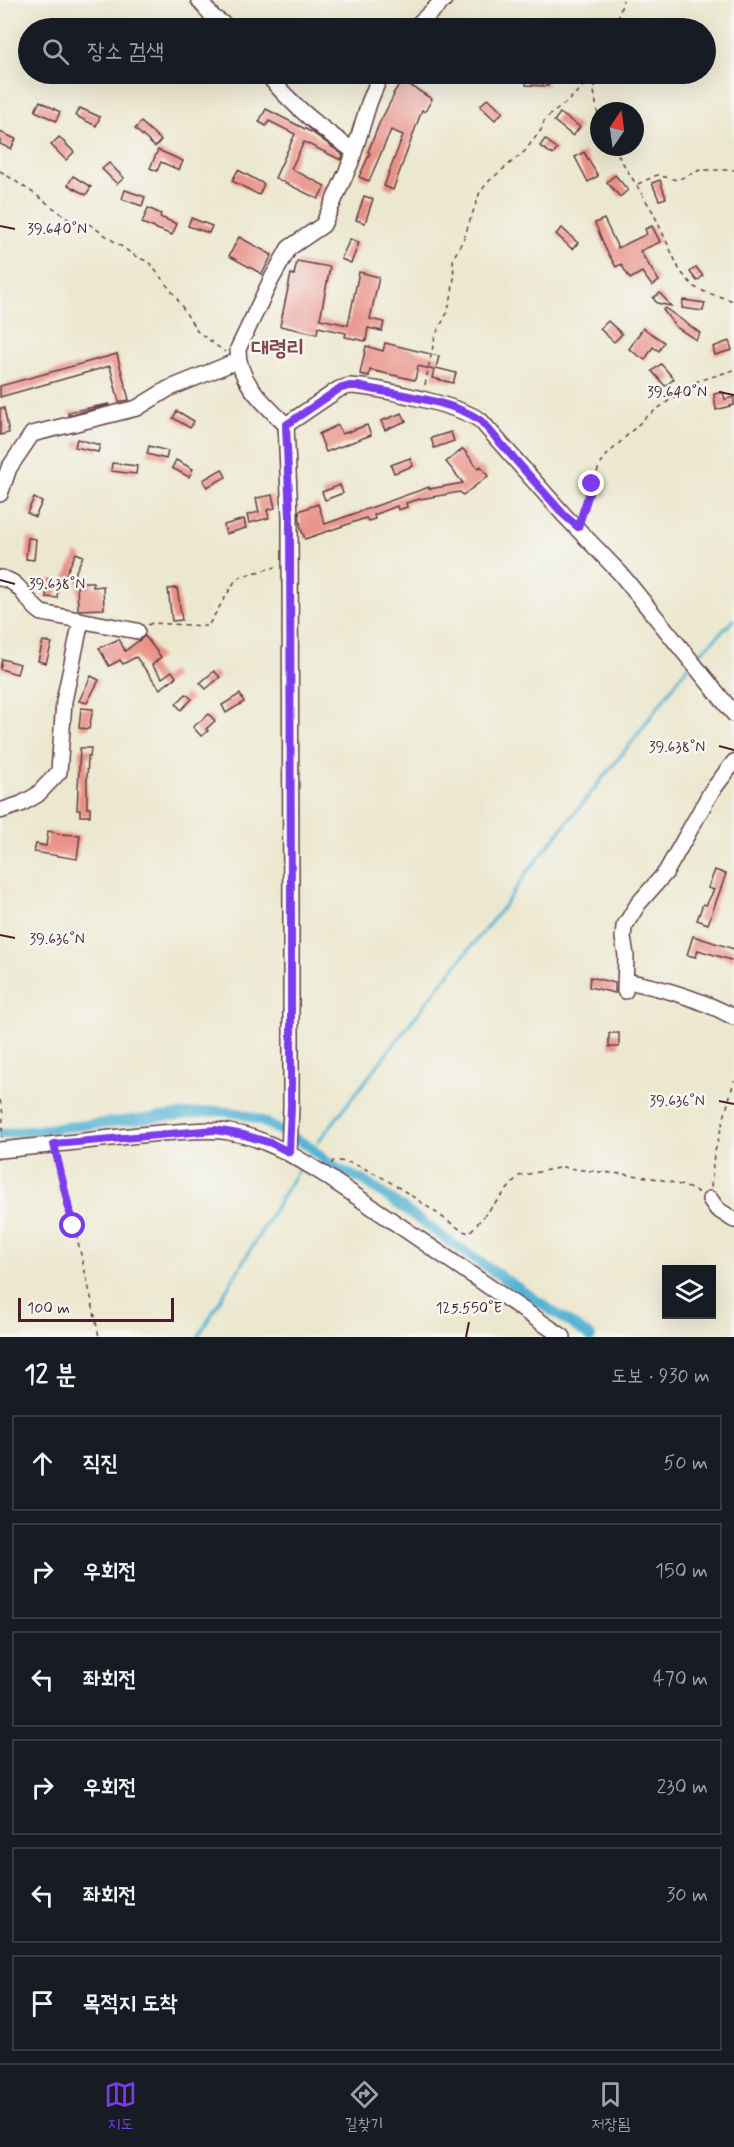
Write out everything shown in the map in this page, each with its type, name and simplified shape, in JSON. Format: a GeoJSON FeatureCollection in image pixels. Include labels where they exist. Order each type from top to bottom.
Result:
{"type":"FeatureCollection","features":[{"type":"Feature","properties":{"kind":"street"},"geometry":{"type":"LineString","coordinates":[[199,0],[214,18]]}},
{"type":"Feature","properties":{"kind":"street"},"geometry":{"type":"LineString","coordinates":[[425,18],[444,0]]}},
{"type":"Feature","properties":{"kind":"street"},"geometry":{"type":"LineString","coordinates":[[276,84],[314,122],[354,151]]}},
{"type":"Feature","properties":{"kind":"street"},"geometry":{"type":"LineString","coordinates":[[290,1142],[290,566],[286,425],[255,393],[242,374],[237,362],[238,349],[289,248],[322,225],[354,151],[377,84]]}},
{"type":"Feature","properties":{"kind":"street"},"geometry":{"type":"LineString","coordinates":[[0,494],[4,469],[32,434],[137,408],[168,389],[237,362]]}},
{"type":"Feature","properties":{"kind":"street"},"geometry":{"type":"LineString","coordinates":[[286,425],[339,389],[349,386],[422,400],[472,414],[481,421],[564,515],[620,573],[734,714]]}},
{"type":"Feature","properties":{"kind":"street"},"geometry":{"type":"LineString","coordinates":[[0,578],[15,583],[35,609],[42,613],[136,631]]}},
{"type":"Feature","properties":{"kind":"street"},"geometry":{"type":"LineString","coordinates":[[0,811],[21,804],[37,795],[59,772],[64,701],[81,621]]}},
{"type":"Feature","properties":{"kind":"street"},"geometry":{"type":"LineString","coordinates":[[734,762],[711,792],[666,872],[629,916],[624,927],[623,938],[626,955],[625,986],[684,995],[716,1007],[734,1017]]}},
{"type":"Feature","properties":{"kind":"street"},"geometry":{"type":"LineString","coordinates":[[1,1147],[215,1130],[262,1141],[290,1142],[562,1337]]}},
{"type":"Feature","properties":{"kind":"street"},"geometry":{"type":"LineString","coordinates":[[710,1198],[717,1209],[734,1220]]}},
{"type":"Feature","properties":{"kind":"path"},"geometry":{"type":"LineString","coordinates":[[618,18],[623,0]]}},
{"type":"Feature","properties":{"kind":"path"},"geometry":{"type":"LineString","coordinates":[[422,400],[435,336],[452,298],[453,259],[464,238],[480,192],[490,180],[525,151],[541,130],[544,119],[586,84]]}},
{"type":"Feature","properties":{"kind":"path"},"geometry":{"type":"LineString","coordinates":[[595,84],[596,102]]}},
{"type":"Feature","properties":{"kind":"path"},"geometry":{"type":"LineString","coordinates":[[619,156],[653,212],[680,271],[694,287],[734,301]]}},
{"type":"Feature","properties":{"kind":"path"},"geometry":{"type":"LineString","coordinates":[[638,185],[657,175],[677,180],[700,170],[734,170]]}},
{"type":"Feature","properties":{"kind":"path"},"geometry":{"type":"LineString","coordinates":[[0,171],[36,194],[80,228],[89,224],[138,258],[148,261],[176,297],[197,331],[237,362]]}},
{"type":"Feature","properties":{"kind":"path"},"geometry":{"type":"LineString","coordinates":[[578,527],[599,467],[607,455],[646,417],[695,381],[734,370]]}},
{"type":"Feature","properties":{"kind":"path"},"geometry":{"type":"LineString","coordinates":[[136,631],[152,623],[208,626],[235,581],[242,576],[274,567],[290,566]]}},
{"type":"Feature","properties":{"kind":"path"},"geometry":{"type":"LineString","coordinates":[[333,1161],[343,1160],[381,1176],[430,1210],[469,1233],[519,1176],[553,1168],[563,1167],[655,1177],[710,1198],[714,1155],[734,1081]]}},
{"type":"Feature","properties":{"kind":"path"},"geometry":{"type":"LineString","coordinates":[[0,1100],[3,1114],[1,1147]]}},
{"type":"Feature","properties":{"kind":"path"},"geometry":{"type":"LineString","coordinates":[[54,1144],[99,1337]]}},
{"type":"Feature","properties":{"kind":"building"},"geometry":{"type":"Polygon","coordinates":[[[399,84],[408,84],[432,99],[425,112],[422,110],[393,190],[384,186],[403,135],[391,130],[369,181],[359,177],[393,94],[399,84]]]}},
{"type":"Feature","properties":{"kind":"building"},"geometry":{"type":"Polygon","coordinates":[[[548,84],[548,86],[526,85],[548,84]]]}},
{"type":"Feature","properties":{"kind":"building"},"geometry":{"type":"Polygon","coordinates":[[[488,98],[503,112],[495,120],[480,106],[488,98]]]}},
{"type":"Feature","properties":{"kind":"building"},"geometry":{"type":"Polygon","coordinates":[[[40,101],[60,112],[56,121],[35,111],[40,101]]]}},
{"type":"Feature","properties":{"kind":"building"},"geometry":{"type":"Polygon","coordinates":[[[80,108],[100,117],[96,126],[76,116],[80,108]]]}},
{"type":"Feature","properties":{"kind":"building"},"geometry":{"type":"Polygon","coordinates":[[[266,109],[313,133],[343,155],[341,160],[304,142],[291,169],[325,186],[318,199],[275,178],[295,134],[269,121],[266,126],[259,122],[266,109]]]}},
{"type":"Feature","properties":{"kind":"building"},"geometry":{"type":"Polygon","coordinates":[[[560,113],[580,127],[573,136],[554,121],[560,113]]]}},
{"type":"Feature","properties":{"kind":"building"},"geometry":{"type":"Polygon","coordinates":[[[141,122],[161,140],[155,147],[135,129],[141,122]]]}},
{"type":"Feature","properties":{"kind":"building"},"geometry":{"type":"Polygon","coordinates":[[[0,132],[16,139],[11,149],[0,144],[0,132]]]}},
{"type":"Feature","properties":{"kind":"building"},"geometry":{"type":"Polygon","coordinates":[[[59,137],[74,152],[66,160],[51,145],[59,137]]]}},
{"type":"Feature","properties":{"kind":"building"},"geometry":{"type":"Polygon","coordinates":[[[545,139],[557,149],[553,155],[540,146],[545,139]]]}},
{"type":"Feature","properties":{"kind":"building"},"geometry":{"type":"Polygon","coordinates":[[[158,150],[183,161],[179,170],[161,162],[157,171],[150,168],[158,150]]]}},
{"type":"Feature","properties":{"kind":"building"},"geometry":{"type":"Polygon","coordinates":[[[584,152],[598,176],[588,182],[575,157],[584,152]]]}},
{"type":"Feature","properties":{"kind":"building"},"geometry":{"type":"Polygon","coordinates":[[[109,163],[124,178],[117,184],[102,169],[109,163]]]}},
{"type":"Feature","properties":{"kind":"building"},"geometry":{"type":"Polygon","coordinates":[[[238,170],[264,184],[259,195],[232,181],[238,170]]]}},
{"type":"Feature","properties":{"kind":"building"},"geometry":{"type":"Polygon","coordinates":[[[615,175],[628,190],[620,197],[607,182],[615,175]]]}},
{"type":"Feature","properties":{"kind":"building"},"geometry":{"type":"Polygon","coordinates":[[[73,176],[91,187],[86,195],[68,185],[73,176]]]}},
{"type":"Feature","properties":{"kind":"building"},"geometry":{"type":"Polygon","coordinates":[[[660,180],[666,198],[659,200],[652,183],[660,180]]]}},
{"type":"Feature","properties":{"kind":"building"},"geometry":{"type":"Polygon","coordinates":[[[125,190],[145,197],[142,206],[122,199],[125,190]]]}},
{"type":"Feature","properties":{"kind":"building"},"geometry":{"type":"Polygon","coordinates":[[[364,196],[373,199],[365,223],[356,220],[364,196]]]}},
{"type":"Feature","properties":{"kind":"building"},"geometry":{"type":"Polygon","coordinates":[[[148,208],[161,214],[160,217],[177,224],[172,235],[142,223],[148,208]]]}},
{"type":"Feature","properties":{"kind":"building"},"geometry":{"type":"Polygon","coordinates":[[[191,218],[212,226],[209,233],[188,226],[191,218]]]}},
{"type":"Feature","properties":{"kind":"building"},"geometry":{"type":"Polygon","coordinates":[[[604,219],[618,248],[647,234],[645,229],[652,226],[660,242],[640,251],[659,281],[652,286],[642,272],[630,279],[621,264],[616,267],[595,223],[604,219]]]}},
{"type":"Feature","properties":{"kind":"building"},"geometry":{"type":"Polygon","coordinates":[[[562,228],[578,243],[572,249],[556,234],[562,228]]]}},
{"type":"Feature","properties":{"kind":"building"},"geometry":{"type":"Polygon","coordinates":[[[239,237],[272,255],[262,274],[229,256],[239,237]]]}},
{"type":"Feature","properties":{"kind":"building"},"geometry":{"type":"Polygon","coordinates":[[[350,239],[359,243],[351,263],[341,259],[350,239]]]}},
{"type":"Feature","properties":{"kind":"building"},"geometry":{"type":"Polygon","coordinates":[[[297,261],[330,267],[320,319],[348,325],[359,272],[379,277],[370,319],[384,322],[382,331],[368,328],[366,341],[345,337],[346,333],[318,327],[317,334],[280,326],[291,274],[294,275],[297,261]]]}},
{"type":"Feature","properties":{"kind":"building"},"geometry":{"type":"Polygon","coordinates":[[[696,267],[703,276],[697,281],[690,272],[696,267]]]}},
{"type":"Feature","properties":{"kind":"building"},"geometry":{"type":"Polygon","coordinates":[[[660,293],[671,306],[657,303],[653,298],[660,293]]]}},
{"type":"Feature","properties":{"kind":"building"},"geometry":{"type":"Polygon","coordinates":[[[683,300],[705,303],[703,311],[682,308],[683,300]]]}},
{"type":"Feature","properties":{"kind":"building"},"geometry":{"type":"Polygon","coordinates":[[[665,308],[700,333],[696,340],[676,327],[663,310],[665,308]]]}},
{"type":"Feature","properties":{"kind":"building"},"geometry":{"type":"Polygon","coordinates":[[[608,321],[622,334],[614,342],[600,329],[608,321]]]}},
{"type":"Feature","properties":{"kind":"building"},"geometry":{"type":"Polygon","coordinates":[[[643,328],[664,342],[659,351],[653,347],[645,360],[629,349],[643,328]]]}},
{"type":"Feature","properties":{"kind":"building"},"geometry":{"type":"Polygon","coordinates":[[[729,341],[732,350],[715,355],[713,347],[729,341]]]}},
{"type":"Feature","properties":{"kind":"building"},"geometry":{"type":"Polygon","coordinates":[[[385,343],[439,356],[436,368],[456,373],[453,383],[432,378],[434,370],[418,366],[415,380],[370,370],[369,376],[360,374],[366,346],[383,351],[385,343]]]}},
{"type":"Feature","properties":{"kind":"building"},"geometry":{"type":"Polygon","coordinates":[[[117,354],[129,400],[119,402],[110,366],[0,397],[0,386],[117,354]]]}},
{"type":"Feature","properties":{"kind":"building"},"geometry":{"type":"Polygon","coordinates":[[[661,364],[674,379],[665,386],[652,371],[661,364]]]}},
{"type":"Feature","properties":{"kind":"building"},"geometry":{"type":"Polygon","coordinates":[[[723,392],[725,399],[734,397],[734,405],[716,410],[714,394],[723,392]]]}},
{"type":"Feature","properties":{"kind":"building"},"geometry":{"type":"Polygon","coordinates":[[[109,405],[68,415],[68,412],[109,405]]]}},
{"type":"Feature","properties":{"kind":"building"},"geometry":{"type":"Polygon","coordinates":[[[0,408],[4,408],[9,433],[0,435],[0,408]]]}},
{"type":"Feature","properties":{"kind":"building"},"geometry":{"type":"Polygon","coordinates":[[[177,411],[194,421],[190,428],[173,418],[177,411]]]}},
{"type":"Feature","properties":{"kind":"building"},"geometry":{"type":"Polygon","coordinates":[[[402,413],[406,421],[385,430],[381,421],[402,413]]]}},
{"type":"Feature","properties":{"kind":"building"},"geometry":{"type":"Polygon","coordinates":[[[338,425],[342,434],[367,425],[371,435],[326,452],[319,434],[338,425]]]}},
{"type":"Feature","properties":{"kind":"building"},"geometry":{"type":"Polygon","coordinates":[[[451,432],[454,441],[434,448],[431,438],[451,432]]]}},
{"type":"Feature","properties":{"kind":"building"},"geometry":{"type":"Polygon","coordinates":[[[77,439],[100,445],[98,452],[75,447],[77,439]]]}},
{"type":"Feature","properties":{"kind":"building"},"geometry":{"type":"Polygon","coordinates":[[[149,446],[168,451],[166,459],[147,454],[149,446]]]}},
{"type":"Feature","properties":{"kind":"building"},"geometry":{"type":"Polygon","coordinates":[[[463,449],[478,468],[481,466],[488,476],[463,495],[460,492],[420,499],[406,503],[407,507],[398,510],[397,506],[374,515],[375,519],[368,521],[366,518],[305,539],[301,529],[299,511],[318,504],[325,524],[429,487],[429,489],[463,483],[446,462],[463,449]]]}},
{"type":"Feature","properties":{"kind":"building"},"geometry":{"type":"Polygon","coordinates":[[[410,458],[413,466],[394,473],[391,465],[410,458]]]}},
{"type":"Feature","properties":{"kind":"building"},"geometry":{"type":"Polygon","coordinates":[[[176,460],[193,469],[189,477],[172,468],[176,460]]]}},
{"type":"Feature","properties":{"kind":"building"},"geometry":{"type":"Polygon","coordinates":[[[112,463],[137,466],[136,474],[111,471],[112,463]]]}},
{"type":"Feature","properties":{"kind":"building"},"geometry":{"type":"Polygon","coordinates":[[[222,469],[226,477],[207,487],[203,480],[222,469]]]}},
{"type":"Feature","properties":{"kind":"building"},"geometry":{"type":"Polygon","coordinates":[[[340,485],[343,493],[325,500],[322,492],[340,485]]]}},
{"type":"Feature","properties":{"kind":"building"},"geometry":{"type":"Polygon","coordinates":[[[272,495],[275,508],[267,510],[269,518],[249,523],[247,515],[259,512],[256,498],[272,495]]]}},
{"type":"Feature","properties":{"kind":"building"},"geometry":{"type":"Polygon","coordinates":[[[34,498],[42,502],[35,517],[27,513],[34,498]]]}},
{"type":"Feature","properties":{"kind":"building"},"geometry":{"type":"Polygon","coordinates":[[[244,519],[246,528],[226,534],[224,525],[244,519]]]}},
{"type":"Feature","properties":{"kind":"building"},"geometry":{"type":"Polygon","coordinates":[[[28,538],[36,539],[34,560],[26,559],[28,538]]]}},
{"type":"Feature","properties":{"kind":"building"},"geometry":{"type":"Polygon","coordinates":[[[76,553],[83,556],[72,580],[65,576],[76,553]]]}},
{"type":"Feature","properties":{"kind":"building"},"geometry":{"type":"Polygon","coordinates":[[[48,579],[59,580],[57,598],[46,597],[48,579]]]}},
{"type":"Feature","properties":{"kind":"building"},"geometry":{"type":"Polygon","coordinates":[[[77,582],[93,582],[93,587],[103,586],[104,609],[78,610],[77,582]]]}},
{"type":"Feature","properties":{"kind":"building"},"geometry":{"type":"Polygon","coordinates":[[[177,588],[182,620],[172,621],[168,589],[177,588]]]}},
{"type":"Feature","properties":{"kind":"building"},"geometry":{"type":"Polygon","coordinates":[[[145,636],[161,657],[152,665],[162,678],[172,671],[176,677],[160,689],[136,657],[123,664],[120,660],[109,666],[99,648],[119,639],[125,651],[145,636]]]}},
{"type":"Feature","properties":{"kind":"building"},"geometry":{"type":"Polygon","coordinates":[[[43,641],[52,643],[46,663],[38,661],[43,641]]]}},
{"type":"Feature","properties":{"kind":"building"},"geometry":{"type":"Polygon","coordinates":[[[2,659],[20,664],[17,674],[0,669],[2,659]]]}},
{"type":"Feature","properties":{"kind":"building"},"geometry":{"type":"Polygon","coordinates":[[[214,671],[220,677],[206,689],[200,683],[214,671]]]}},
{"type":"Feature","properties":{"kind":"building"},"geometry":{"type":"Polygon","coordinates":[[[91,676],[99,680],[87,703],[79,701],[91,676]]]}},
{"type":"Feature","properties":{"kind":"building"},"geometry":{"type":"Polygon","coordinates":[[[186,694],[192,699],[181,710],[176,704],[186,694]]]}},
{"type":"Feature","properties":{"kind":"building"},"geometry":{"type":"Polygon","coordinates":[[[240,694],[244,702],[226,713],[222,705],[240,694]]]}},
{"type":"Feature","properties":{"kind":"building"},"geometry":{"type":"Polygon","coordinates":[[[81,708],[93,709],[89,729],[79,728],[81,708]]]}},
{"type":"Feature","properties":{"kind":"building"},"geometry":{"type":"Polygon","coordinates":[[[209,714],[215,721],[201,736],[193,727],[209,714]]]}},
{"type":"Feature","properties":{"kind":"building"},"geometry":{"type":"Polygon","coordinates":[[[80,748],[91,748],[90,757],[88,756],[87,780],[87,808],[90,808],[90,816],[80,816],[80,810],[77,810],[80,748]]]}},
{"type":"Feature","properties":{"kind":"building"},"geometry":{"type":"Polygon","coordinates":[[[48,831],[80,835],[77,859],[34,852],[36,844],[46,846],[48,831]]]}},
{"type":"Feature","properties":{"kind":"building"},"geometry":{"type":"Polygon","coordinates":[[[715,870],[726,874],[708,924],[697,920],[703,904],[706,905],[714,890],[708,888],[715,870]]]}},
{"type":"Feature","properties":{"kind":"building"},"geometry":{"type":"Polygon","coordinates":[[[693,936],[734,949],[734,961],[698,950],[696,957],[687,955],[693,936]]]}},
{"type":"Feature","properties":{"kind":"building"},"geometry":{"type":"Polygon","coordinates":[[[590,977],[615,983],[615,993],[589,987],[590,977]]]}},
{"type":"Feature","properties":{"kind":"building"},"geometry":{"type":"Polygon","coordinates":[[[609,1033],[619,1033],[619,1047],[609,1047],[609,1033]]]}},
{"type":"Feature","properties":{"kind":"waterway"},"geometry":{"type":"LineString","coordinates":[[695,658],[734,620]]}},
{"type":"Feature","properties":{"kind":"waterway"},"geometry":{"type":"LineString","coordinates":[[318,1142],[504,906],[528,871],[635,738],[688,666]]}},
{"type":"Feature","properties":{"kind":"waterway"},"geometry":{"type":"LineString","coordinates":[[0,1134],[217,1111],[238,1113],[260,1120],[309,1146],[340,1170],[365,1181],[591,1337]]}},
{"type":"Feature","properties":{"kind":"waterway"},"geometry":{"type":"LineString","coordinates":[[198,1337],[298,1170]]}},
{"type":"Feature","properties":{"kind":"district","name":"대령리"},"geometry":{"type":"Point","coordinates":[278,347]}},
{"type":"Feature","properties":{"kind":"route"},"geometry":{"type":"LineString","coordinates":[[73,1226],[54,1144],[215,1130],[271,1143],[289,1152],[291,1130],[290,517],[286,425],[339,389],[357,386],[439,404],[472,414],[481,421],[564,515],[578,527],[592,484]]}}]}
